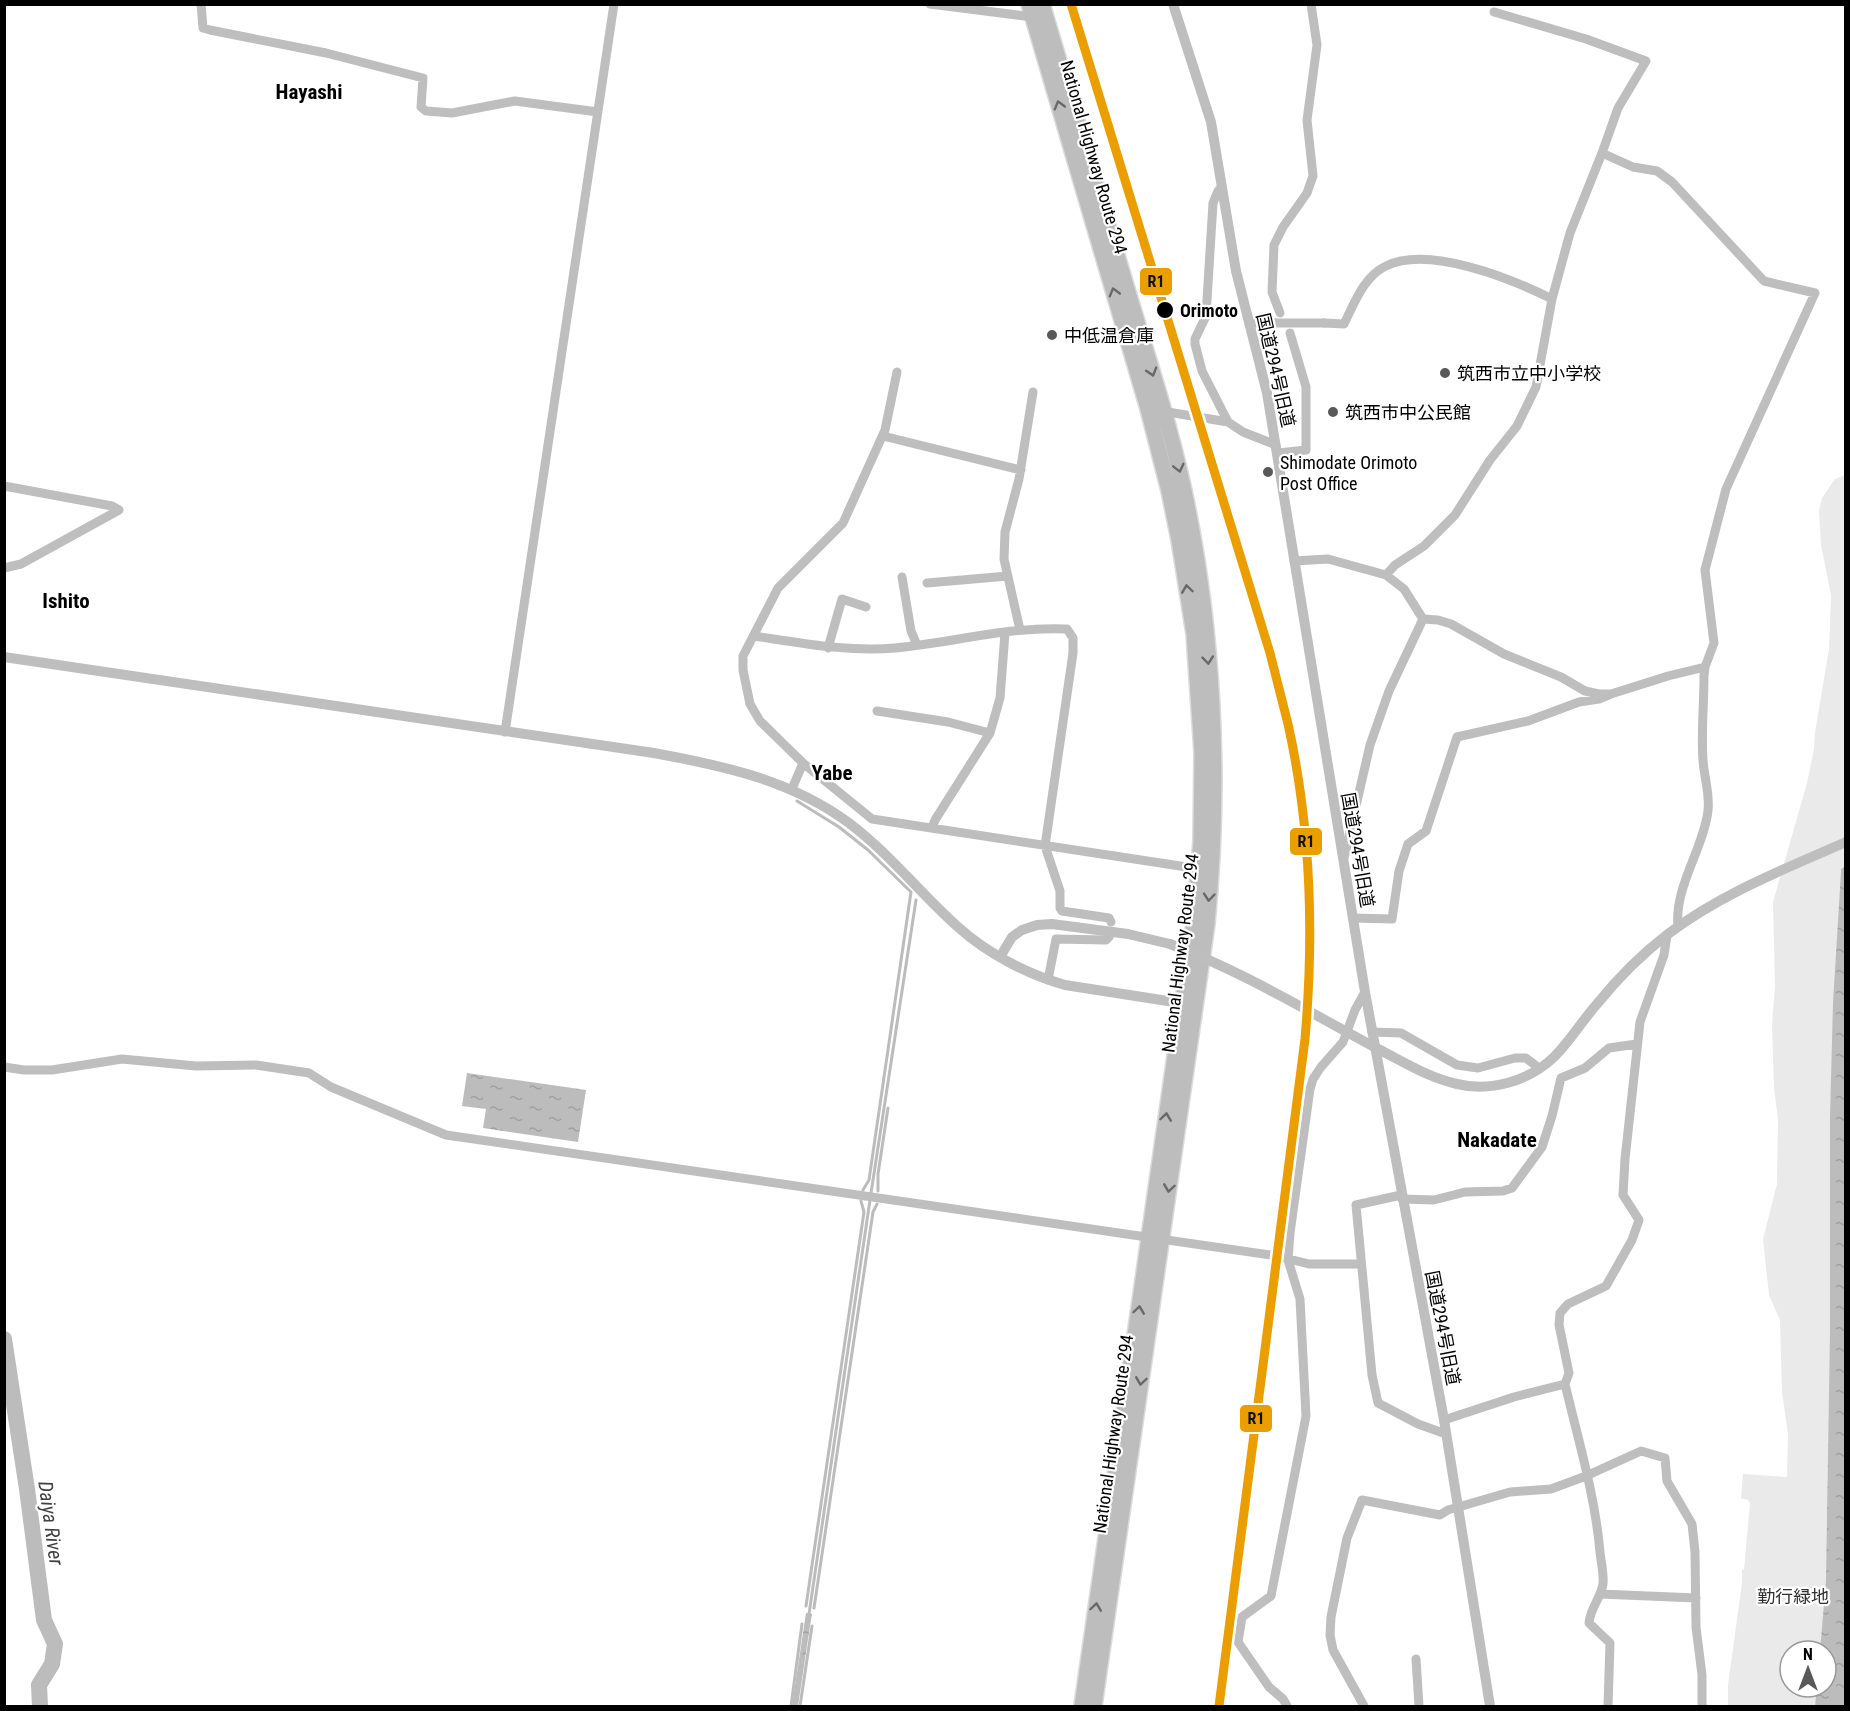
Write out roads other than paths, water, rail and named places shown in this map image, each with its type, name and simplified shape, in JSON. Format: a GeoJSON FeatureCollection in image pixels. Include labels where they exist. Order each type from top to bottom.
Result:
{"type":"FeatureCollection","features":[{"type":"Feature","properties":{"kind":"highway","name":"National Highway Route 294"},"geometry":{"type":"LineString","coordinates":[[1035,9],[1148,409],[1177,530],[1194,634],[1202,753],[1200,869],[1189,1004],[1082,1707]]}},
{"type":"Feature","properties":{"kind":"highway","name":"National Highway Route 294"},"geometry":{"type":"LineString","coordinates":[[1035,9],[1164,411],[1183,486],[1192,538],[1206,632],[1212,712],[1214,792],[1212,871],[1207,924],[1189,1004]]}},
{"type":"Feature","properties":{"kind":"highway","name":"National Highway Route 294"},"geometry":{"type":"LineString","coordinates":[[1094,1707],[1155,1239]]}},
{"type":"Feature","properties":{"kind":"street"},"geometry":{"type":"LineString","coordinates":[[201,4],[203,28],[326,53],[423,78],[421,107],[426,111],[452,113],[515,101],[598,112]]}},
{"type":"Feature","properties":{"kind":"street"},"geometry":{"type":"LineString","coordinates":[[505,732],[614,4]]}},
{"type":"Feature","properties":{"kind":"street"},"geometry":{"type":"LineString","coordinates":[[930,4],[1035,9]]}},
{"type":"Feature","properties":{"kind":"street","name":"国道294号旧道"},"geometry":{"type":"LineString","coordinates":[[1173,4],[1211,122],[1236,271],[1261,365],[1277,449],[1365,992],[1444,1420],[1490,1707]]}},
{"type":"Feature","properties":{"kind":"street"},"geometry":{"type":"LineString","coordinates":[[1280,313],[1272,292],[1274,244],[1282,227],[1307,193],[1313,176],[1306,120],[1317,45],[1311,4]]}},
{"type":"Feature","properties":{"kind":"street"},"geometry":{"type":"LineString","coordinates":[[1386,575],[1395,565],[1424,546],[1455,515],[1490,460],[1518,426],[1536,387],[1552,298],[1570,232],[1618,108],[1646,62],[1586,39],[1494,12]]}},
{"type":"Feature","properties":{"kind":"street"},"geometry":{"type":"LineString","coordinates":[[1602,153],[1633,168],[1657,171],[1672,182],[1686,194],[1752,271],[1764,281],[1815,293],[1723,498],[1706,570],[1714,643],[1706,667],[1703,761],[1709,797],[1706,824],[1682,893],[1677,914],[1678,927]]}},
{"type":"Feature","properties":{"kind":"street"},"geometry":{"type":"LineString","coordinates":[[1222,187],[1213,203],[1206,316],[1195,339],[1195,344],[1202,371],[1228,422]]}},
{"type":"Feature","properties":{"kind":"street"},"geometry":{"type":"LineString","coordinates":[[1249,323],[1344,324],[1367,281],[1384,266],[1409,259],[1444,262],[1490,273],[1552,298]]}},
{"type":"Feature","properties":{"kind":"street"},"geometry":{"type":"LineString","coordinates":[[1148,409],[1228,422],[1277,449],[1306,450],[1306,387],[1290,333]]}},
{"type":"Feature","properties":{"kind":"street"},"geometry":{"type":"LineString","coordinates":[[897,372],[883,435],[843,523],[778,588],[743,656],[743,670],[750,704],[760,721],[803,763],[872,819],[1200,869]]}},
{"type":"Feature","properties":{"kind":"street"},"geometry":{"type":"LineString","coordinates":[[1020,630],[1004,559],[1005,532],[1021,470],[1033,392]]}},
{"type":"Feature","properties":{"kind":"street"},"geometry":{"type":"LineString","coordinates":[[883,435],[1021,470]]}},
{"type":"Feature","properties":{"kind":"street"},"geometry":{"type":"LineString","coordinates":[[4,486],[112,506],[119,510],[21,564],[4,568]]}},
{"type":"Feature","properties":{"kind":"street"},"geometry":{"type":"LineString","coordinates":[[1294,561],[1328,559],[1386,575],[1404,589],[1423,619]]}},
{"type":"Feature","properties":{"kind":"street"},"geometry":{"type":"LineString","coordinates":[[927,583],[1008,576]]}},
{"type":"Feature","properties":{"kind":"street"},"geometry":{"type":"LineString","coordinates":[[902,577],[910,631],[917,645]]}},
{"type":"Feature","properties":{"kind":"street"},"geometry":{"type":"LineString","coordinates":[[828,648],[842,599],[866,607]]}},
{"type":"Feature","properties":{"kind":"street"},"geometry":{"type":"LineString","coordinates":[[1423,619],[1451,624],[1504,654],[1560,677],[1585,691],[1611,694]]}},
{"type":"Feature","properties":{"kind":"street"},"geometry":{"type":"LineString","coordinates":[[1343,861],[1370,745],[1389,691],[1423,619]]}},
{"type":"Feature","properties":{"kind":"street"},"geometry":{"type":"LineString","coordinates":[[754,636],[828,648],[894,648],[1020,630],[1067,628],[1073,638],[1072,652],[1045,846],[1060,891],[1062,911],[1109,918],[1111,922]]}},
{"type":"Feature","properties":{"kind":"street"},"geometry":{"type":"LineString","coordinates":[[932,828],[990,733],[1000,698],[1005,633]]}},
{"type":"Feature","properties":{"kind":"street"},"geometry":{"type":"LineString","coordinates":[[4,657],[654,753],[741,771],[792,789],[831,811],[878,847],[959,928],[1000,957],[1048,980],[1189,1004]]}},
{"type":"Feature","properties":{"kind":"street"},"geometry":{"type":"LineString","coordinates":[[1353,918],[1392,919],[1398,871],[1408,844],[1426,831],[1457,737],[1528,721],[1579,702],[1599,699],[1668,676],[1706,667]]}},
{"type":"Feature","properties":{"kind":"street"},"geometry":{"type":"LineString","coordinates":[[877,711],[948,722],[990,733]]}},
{"type":"Feature","properties":{"kind":"street"},"geometry":{"type":"LineString","coordinates":[[792,789],[803,763]]}},
{"type":"Feature","properties":{"kind":"street"},"geometry":{"type":"LineString","coordinates":[[1000,957],[1007,943],[1017,934],[1037,926],[1052,924],[1128,934],[1170,944],[1234,972],[1382,1051],[1443,1080],[1475,1087],[1508,1083],[1539,1068],[1554,1056],[1621,976],[1667,934],[1715,903],[1845,842]]}},
{"type":"Feature","properties":{"kind":"street"},"geometry":{"type":"LineString","coordinates":[[1608,1707],[1610,1643],[1589,1623],[1603,1582],[1599,1542],[1565,1384],[1569,1373],[1559,1325],[1560,1313],[1568,1304],[1606,1286],[1632,1240],[1640,1220],[1623,1195],[1637,1044],[1641,1022],[1664,956],[1667,934]]}},
{"type":"Feature","properties":{"kind":"street"},"geometry":{"type":"LineString","coordinates":[[1048,980],[1056,939],[1106,940],[1109,937]]}},
{"type":"Feature","properties":{"kind":"street"},"geometry":{"type":"LineString","coordinates":[[1287,1707],[1283,1699],[1269,1687],[1238,1642],[1242,1617],[1271,1596],[1306,1416],[1300,1299],[1288,1260],[1313,1079],[1343,1042],[1355,1010],[1365,992]]}},
{"type":"Feature","properties":{"kind":"street"},"geometry":{"type":"LineString","coordinates":[[1372,1032],[1401,1033],[1466,1068],[1478,1068],[1515,1058],[1526,1058],[1539,1068]]}},
{"type":"Feature","properties":{"kind":"street"},"geometry":{"type":"LineString","coordinates":[[1446,1434],[1418,1424],[1378,1403],[1372,1375],[1356,1205],[1402,1197],[1434,1200],[1466,1192],[1503,1191],[1512,1188],[1542,1147],[1552,1116],[1560,1078],[1585,1068],[1609,1048],[1637,1044]]}},
{"type":"Feature","properties":{"kind":"street"},"geometry":{"type":"LineString","coordinates":[[4,1067],[30,1071],[52,1070],[122,1059],[196,1066],[256,1065],[309,1073],[331,1087],[446,1135],[1277,1256],[1309,1264],[1360,1264]]}},
{"type":"Feature","properties":{"kind":"street"},"geometry":{"type":"LineString","coordinates":[[1444,1420],[1514,1397],[1565,1384]]}},
{"type":"Feature","properties":{"kind":"street"},"geometry":{"type":"LineString","coordinates":[[1364,1707],[1333,1650],[1330,1635],[1331,1617],[1347,1538],[1362,1500],[1440,1515],[1510,1492],[1551,1489],[1641,1451],[1665,1458],[1666,1481],[1692,1524],[1702,1707]]}},
{"type":"Feature","properties":{"kind":"street"},"geometry":{"type":"LineString","coordinates":[[1600,1594],[1696,1598]]}},
{"type":"Feature","properties":{"kind":"street"},"geometry":{"type":"LineString","coordinates":[[1416,1659],[1419,1707]]}},
{"type":"Feature","properties":{"kind":"water"},"geometry":{"type":"Polygon","coordinates":[[[1845,867],[1846,1706],[1815,1706],[1816,1699],[1838,1699],[1838,1639],[1821,1639],[1826,1581],[1830,1332],[1830,1117],[1833,1003],[1841,869],[1845,867]]]}},
{"type":"Feature","properties":{"kind":"water"},"geometry":{"type":"Polygon","coordinates":[[[467,1073],[586,1090],[578,1142],[483,1128],[486,1109],[462,1106],[467,1073]]]}},
{"type":"Feature","properties":{"kind":"water"},"geometry":{"type":"Polygon","coordinates":[[[806,1613],[812,1614],[798,1706],[792,1706],[806,1613]]]}},
{"type":"Feature","properties":{"kind":"water"},"geometry":{"type":"Polygon","coordinates":[[[52,1644],[59,1644],[54,1665],[42,1686],[43,1706],[37,1706],[36,1685],[49,1663],[52,1644]]]}},
{"type":"Feature","properties":{"kind":"waterway"},"geometry":{"type":"LineString","coordinates":[[797,801],[839,827],[868,850],[911,892],[869,1180],[863,1190]]}},
{"type":"Feature","properties":{"kind":"waterway"},"geometry":{"type":"LineString","coordinates":[[871,1193],[916,900]]}},
{"type":"Feature","properties":{"kind":"waterway"},"geometry":{"type":"LineString","coordinates":[[878,1191],[878,1174],[888,1108]]}},
{"type":"Feature","properties":{"kind":"waterway"},"geometry":{"type":"LineString","coordinates":[[809,1614],[870,1200]]}},
{"type":"Feature","properties":{"kind":"waterway"},"geometry":{"type":"LineString","coordinates":[[806,1606],[864,1212],[861,1201]]}},
{"type":"Feature","properties":{"kind":"waterway"},"geometry":{"type":"LineString","coordinates":[[814,1608],[873,1212],[877,1204]]}},
{"type":"Feature","properties":{"kind":"waterway","name":"Daiya River"},"geometry":{"type":"LineString","coordinates":[[4,1339],[44,1620],[55,1644],[52,1664],[39,1685],[40,1706]]}},
{"type":"Feature","properties":{"kind":"waterway"},"geometry":{"type":"LineString","coordinates":[[791,1706],[802,1624]]}},
{"type":"Feature","properties":{"kind":"waterway"},"geometry":{"type":"LineString","coordinates":[[800,1706],[812,1626]]}},
{"type":"Feature","properties":{"kind":"place","name":"Orimoto"},"geometry":{"type":"Point","coordinates":[1165,310]}},
{"type":"Feature","properties":{"kind":"place","name":"中低温倉庫"},"geometry":{"type":"Point","coordinates":[1052,335]}},
{"type":"Feature","properties":{"kind":"place","name":"筑西市立中小学校"},"geometry":{"type":"Point","coordinates":[1445,373]}},
{"type":"Feature","properties":{"kind":"place","name":"筑西市中公民館"},"geometry":{"type":"Point","coordinates":[1333,412]}},
{"type":"Feature","properties":{"kind":"place","name":"Shimodate Orimoto Post Office"},"geometry":{"type":"Point","coordinates":[1268,472]}},
{"type":"Feature","properties":{"kind":"district","name":"Hayashi"},"geometry":{"type":"Point","coordinates":[309,92]}},
{"type":"Feature","properties":{"kind":"district","name":"Ishito"},"geometry":{"type":"Point","coordinates":[66,601]}},
{"type":"Feature","properties":{"kind":"district","name":"Yabe"},"geometry":{"type":"Point","coordinates":[832,773]}},
{"type":"Feature","properties":{"kind":"district","name":"Nakadate"},"geometry":{"type":"Point","coordinates":[1497,1140]}},
{"type":"Feature","properties":{"kind":"park label","name":"勤行緑地"},"geometry":{"type":"Point","coordinates":[1793,1596]}}]}
